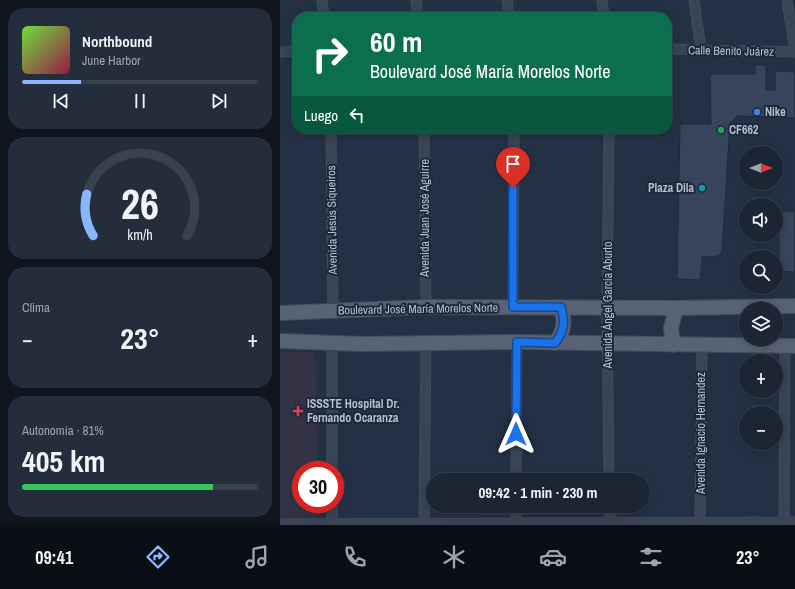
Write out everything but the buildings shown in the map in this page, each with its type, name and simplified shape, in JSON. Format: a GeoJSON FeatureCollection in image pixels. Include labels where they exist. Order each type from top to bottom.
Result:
{"type":"FeatureCollection","features":[{"type":"Feature","properties":{"kind":"main road"},"geometry":{"type":"LineString","coordinates":[[280,304],[296,305],[326,312]]}},
{"type":"Feature","properties":{"kind":"main road","name":"Boulevard José María Morelos Norte"},"geometry":{"type":"LineString","coordinates":[[280,313],[426,307],[676,308],[795,306]]}},
{"type":"Feature","properties":{"kind":"main road"},"geometry":{"type":"LineString","coordinates":[[555,343],[562,334],[564,326],[561,307]]}},
{"type":"Feature","properties":{"kind":"main road"},"geometry":{"type":"LineString","coordinates":[[673,345],[670,328],[676,308]]}},
{"type":"Feature","properties":{"kind":"main road"},"geometry":{"type":"LineString","coordinates":[[280,341],[332,343],[517,342],[790,346]]}},
{"type":"Feature","properties":{"kind":"main road"},"geometry":{"type":"LineString","coordinates":[[280,349],[293,348],[311,342]]}},
{"type":"Feature","properties":{"kind":"street"},"geometry":{"type":"LineString","coordinates":[[322,0],[323,12]]}},
{"type":"Feature","properties":{"kind":"street"},"geometry":{"type":"LineString","coordinates":[[416,0],[417,12]]}},
{"type":"Feature","properties":{"kind":"street"},"geometry":{"type":"LineString","coordinates":[[506,0],[508,12]]}},
{"type":"Feature","properties":{"kind":"street"},"geometry":{"type":"LineString","coordinates":[[602,0],[603,12]]}},
{"type":"Feature","properties":{"kind":"street"},"geometry":{"type":"LineString","coordinates":[[694,0],[702,50]]}},
{"type":"Feature","properties":{"kind":"street"},"geometry":{"type":"LineString","coordinates":[[787,0],[795,52]]}},
{"type":"Feature","properties":{"kind":"street","name":"Calle Benito Juárez"},"geometry":{"type":"LineString","coordinates":[[672,49],[795,52]]}},
{"type":"Feature","properties":{"kind":"street"},"geometry":{"type":"LineString","coordinates":[[280,52],[292,51]]}},
{"type":"Feature","properties":{"kind":"street","name":"Avenida Jesús Siqueiros"},"geometry":{"type":"LineString","coordinates":[[326,312],[331,134]]}},
{"type":"Feature","properties":{"kind":"street","name":"Avenida Juan José Aguirre"},"geometry":{"type":"LineString","coordinates":[[424,134],[426,307]]}},
{"type":"Feature","properties":{"kind":"street"},"geometry":{"type":"LineString","coordinates":[[513,307],[514,134]]}},
{"type":"Feature","properties":{"kind":"street","name":"Avenida Ángel García Aburto"},"geometry":{"type":"LineString","coordinates":[[609,134],[609,473]]}},
{"type":"Feature","properties":{"kind":"street"},"geometry":{"type":"LineString","coordinates":[[516,473],[517,342]]}},
{"type":"Feature","properties":{"kind":"street"},"geometry":{"type":"LineString","coordinates":[[332,343],[332,461]]}},
{"type":"Feature","properties":{"kind":"street"},"geometry":{"type":"LineString","coordinates":[[424,524],[426,343]]}},
{"type":"Feature","properties":{"kind":"street","name":"Avenida Ignacio Hernandez"},"geometry":{"type":"LineString","coordinates":[[700,522],[702,345]]}},
{"type":"Feature","properties":{"kind":"street"},"geometry":{"type":"LineString","coordinates":[[784,523],[790,346]]}},
{"type":"Feature","properties":{"kind":"street"},"geometry":{"type":"LineString","coordinates":[[332,513],[332,524]]}},
{"type":"Feature","properties":{"kind":"street"},"geometry":{"type":"LineString","coordinates":[[516,513],[516,524]]}},
{"type":"Feature","properties":{"kind":"street"},"geometry":{"type":"LineString","coordinates":[[610,513],[610,524]]}},
{"type":"Feature","properties":{"kind":"street"},"geometry":{"type":"LineString","coordinates":[[280,524],[610,524],[795,522]]}},
{"type":"Feature","properties":{"kind":"shaded area","name":"ISSSTE Hospital Dr. Fernando Ocaranza"},"geometry":{"type":"Polygon","coordinates":[[[280,352],[315,352],[318,461],[292,461],[292,513],[319,513],[319,519],[280,520],[280,352]]]}},
{"type":"Feature","properties":{"kind":"place","name":"Nike"},"geometry":{"type":"Point","coordinates":[757,112]}},
{"type":"Feature","properties":{"kind":"place","name":"CF662"},"geometry":{"type":"Point","coordinates":[721,130]}},
{"type":"Feature","properties":{"kind":"place","name":"Plaza Dila"},"geometry":{"type":"Point","coordinates":[702,188]}},
{"type":"Feature","properties":{"kind":"place","name":"ISSSTE Hospital Dr. Fernando Ocaranza"},"geometry":{"type":"Point","coordinates":[298,411]}},
{"type":"Feature","properties":{"kind":"route"},"geometry":{"type":"LineString","coordinates":[[513,188],[513,307],[561,307],[564,318],[562,334],[555,343],[517,342],[516,434]]}}]}
